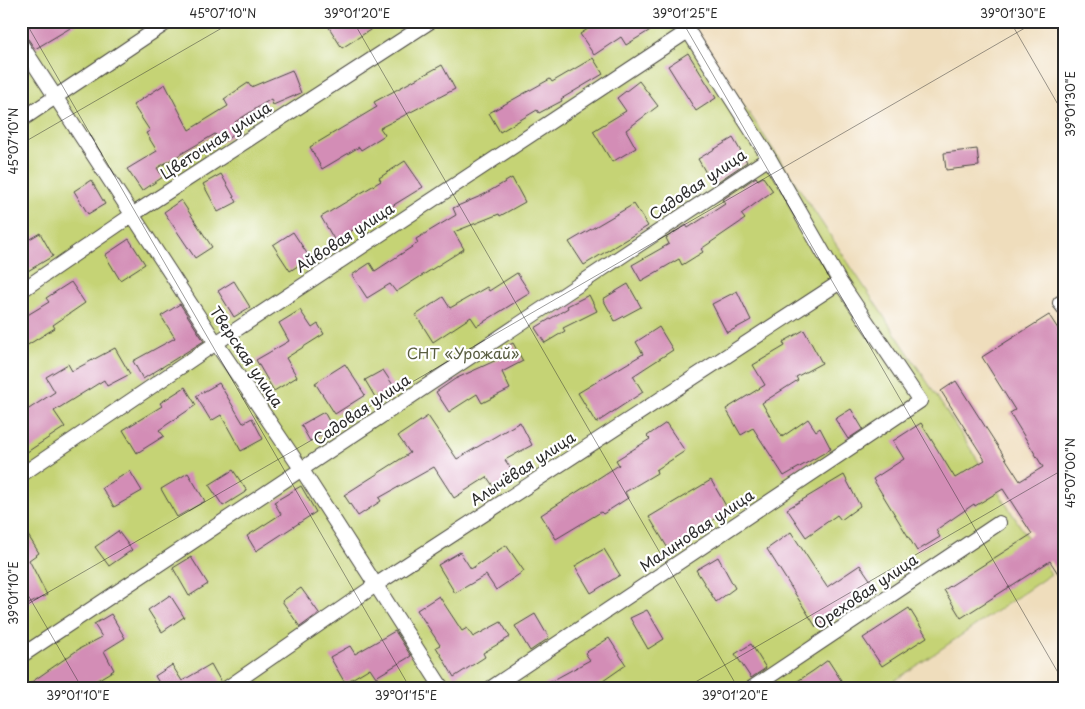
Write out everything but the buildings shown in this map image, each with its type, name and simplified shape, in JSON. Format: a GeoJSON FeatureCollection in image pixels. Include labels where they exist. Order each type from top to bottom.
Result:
{"type":"FeatureCollection","features":[{"type":"Feature","properties":{"kind":"street"},"geometry":{"type":"LineString","coordinates":[[21,120],[168,21]]}},
{"type":"Feature","properties":{"kind":"street","name":"Цветочная улица"},"geometry":{"type":"LineString","coordinates":[[21,292],[132,214],[431,21]]}},
{"type":"Feature","properties":{"kind":"street"},"geometry":{"type":"LineString","coordinates":[[685,26],[769,158],[840,282]]}},
{"type":"Feature","properties":{"kind":"street","name":"Айвовая улица"},"geometry":{"type":"LineString","coordinates":[[21,475],[685,26]]}},
{"type":"Feature","properties":{"kind":"street","name":"Тверская улица"},"geometry":{"type":"LineString","coordinates":[[21,44],[216,343],[377,584],[442,688]]}},
{"type":"Feature","properties":{"kind":"street","name":"Садовая улица"},"geometry":{"type":"LineString","coordinates":[[21,656],[769,158]]}},
{"type":"Feature","properties":{"kind":"street","name":"Малиновая улица"},"geometry":{"type":"LineString","coordinates":[[492,688],[920,401],[840,282]]}},
{"type":"Feature","properties":{"kind":"street","name":"Алычёвая улица"},"geometry":{"type":"LineString","coordinates":[[226,688],[377,584],[840,282]]}},
{"type":"Feature","properties":{"kind":"street","name":"Ореховая улица"},"geometry":{"type":"LineString","coordinates":[[752,688],[999,523]]}},
{"type":"Feature","properties":{"kind":"green space","name":"СНТ «Урожай»"},"geometry":{"type":"Polygon","coordinates":[[[21,21],[688,21],[930,386],[1051,574],[884,688],[21,688],[21,21]]]}}]}
